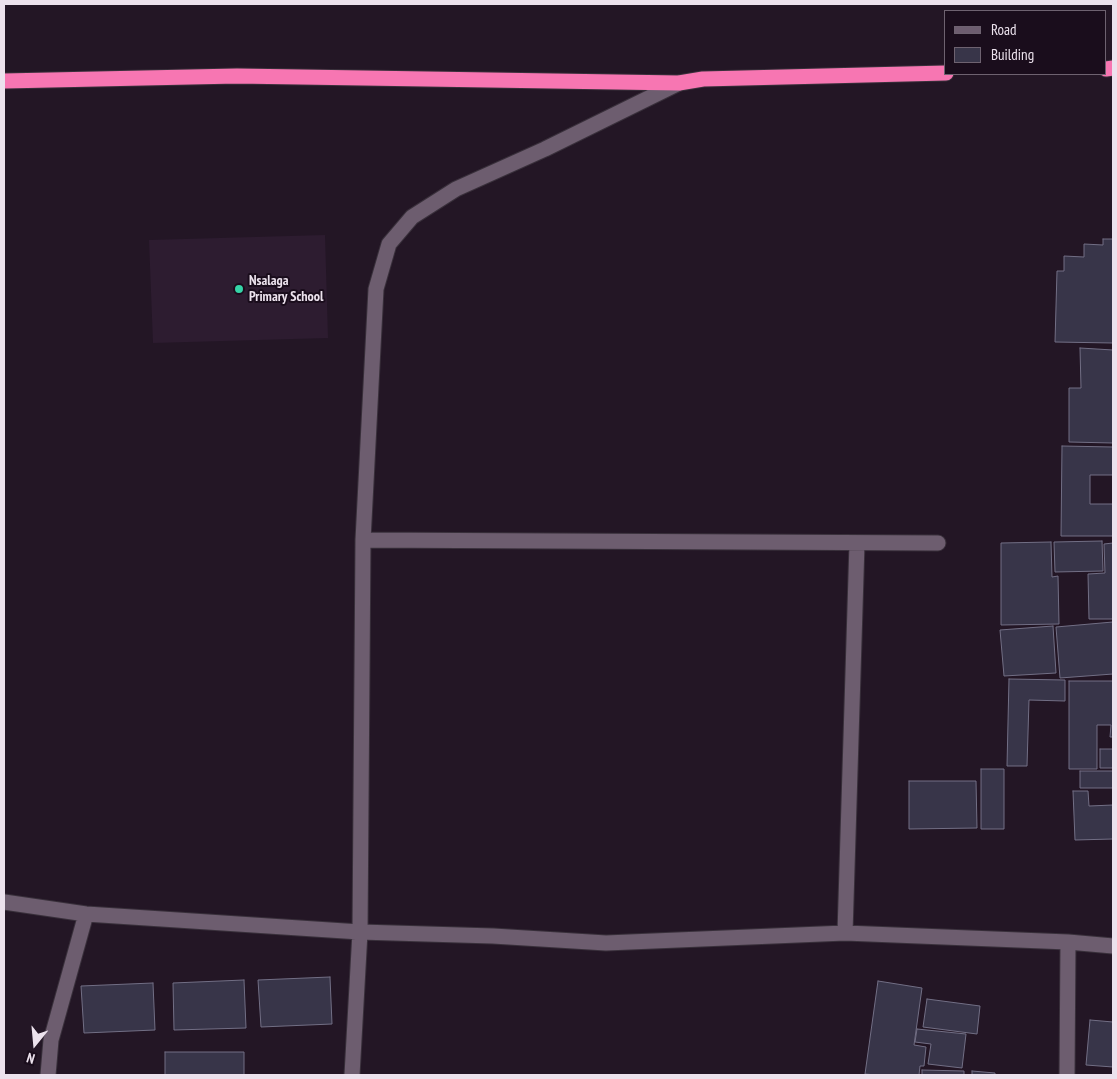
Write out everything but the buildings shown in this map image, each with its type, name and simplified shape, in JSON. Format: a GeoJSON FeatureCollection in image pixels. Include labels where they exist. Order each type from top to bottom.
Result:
{"type":"FeatureCollection","features":[{"type":"Feature","properties":{"kind":"highway"},"geometry":{"type":"LineString","coordinates":[[4,81],[237,76],[679,83],[703,79],[944,72]]}},
{"type":"Feature","properties":{"kind":"street"},"geometry":{"type":"LineString","coordinates":[[352,1075],[360,932],[363,540],[376,289],[389,244],[412,216],[456,189],[545,149],[679,83]]}},
{"type":"Feature","properties":{"kind":"street"},"geometry":{"type":"LineString","coordinates":[[363,540],[938,543]]}},
{"type":"Feature","properties":{"kind":"street"},"geometry":{"type":"LineString","coordinates":[[845,934],[857,544]]}},
{"type":"Feature","properties":{"kind":"street"},"geometry":{"type":"LineString","coordinates":[[4,902],[86,914],[360,932],[493,936],[606,943],[845,934],[1068,942],[1113,946]]}},
{"type":"Feature","properties":{"kind":"street"},"geometry":{"type":"LineString","coordinates":[[48,1075],[51,1040],[86,914]]}},
{"type":"Feature","properties":{"kind":"street"},"geometry":{"type":"LineString","coordinates":[[1067,1075],[1068,942]]}},
{"type":"Feature","properties":{"kind":"shaded area","name":"Nsalaga Primary School"},"geometry":{"type":"Polygon","coordinates":[[[325,235],[328,338],[153,343],[149,240],[325,235]]]}},
{"type":"Feature","properties":{"kind":"place","name":"Nsalaga Primary School"},"geometry":{"type":"Point","coordinates":[239,289]}}]}
